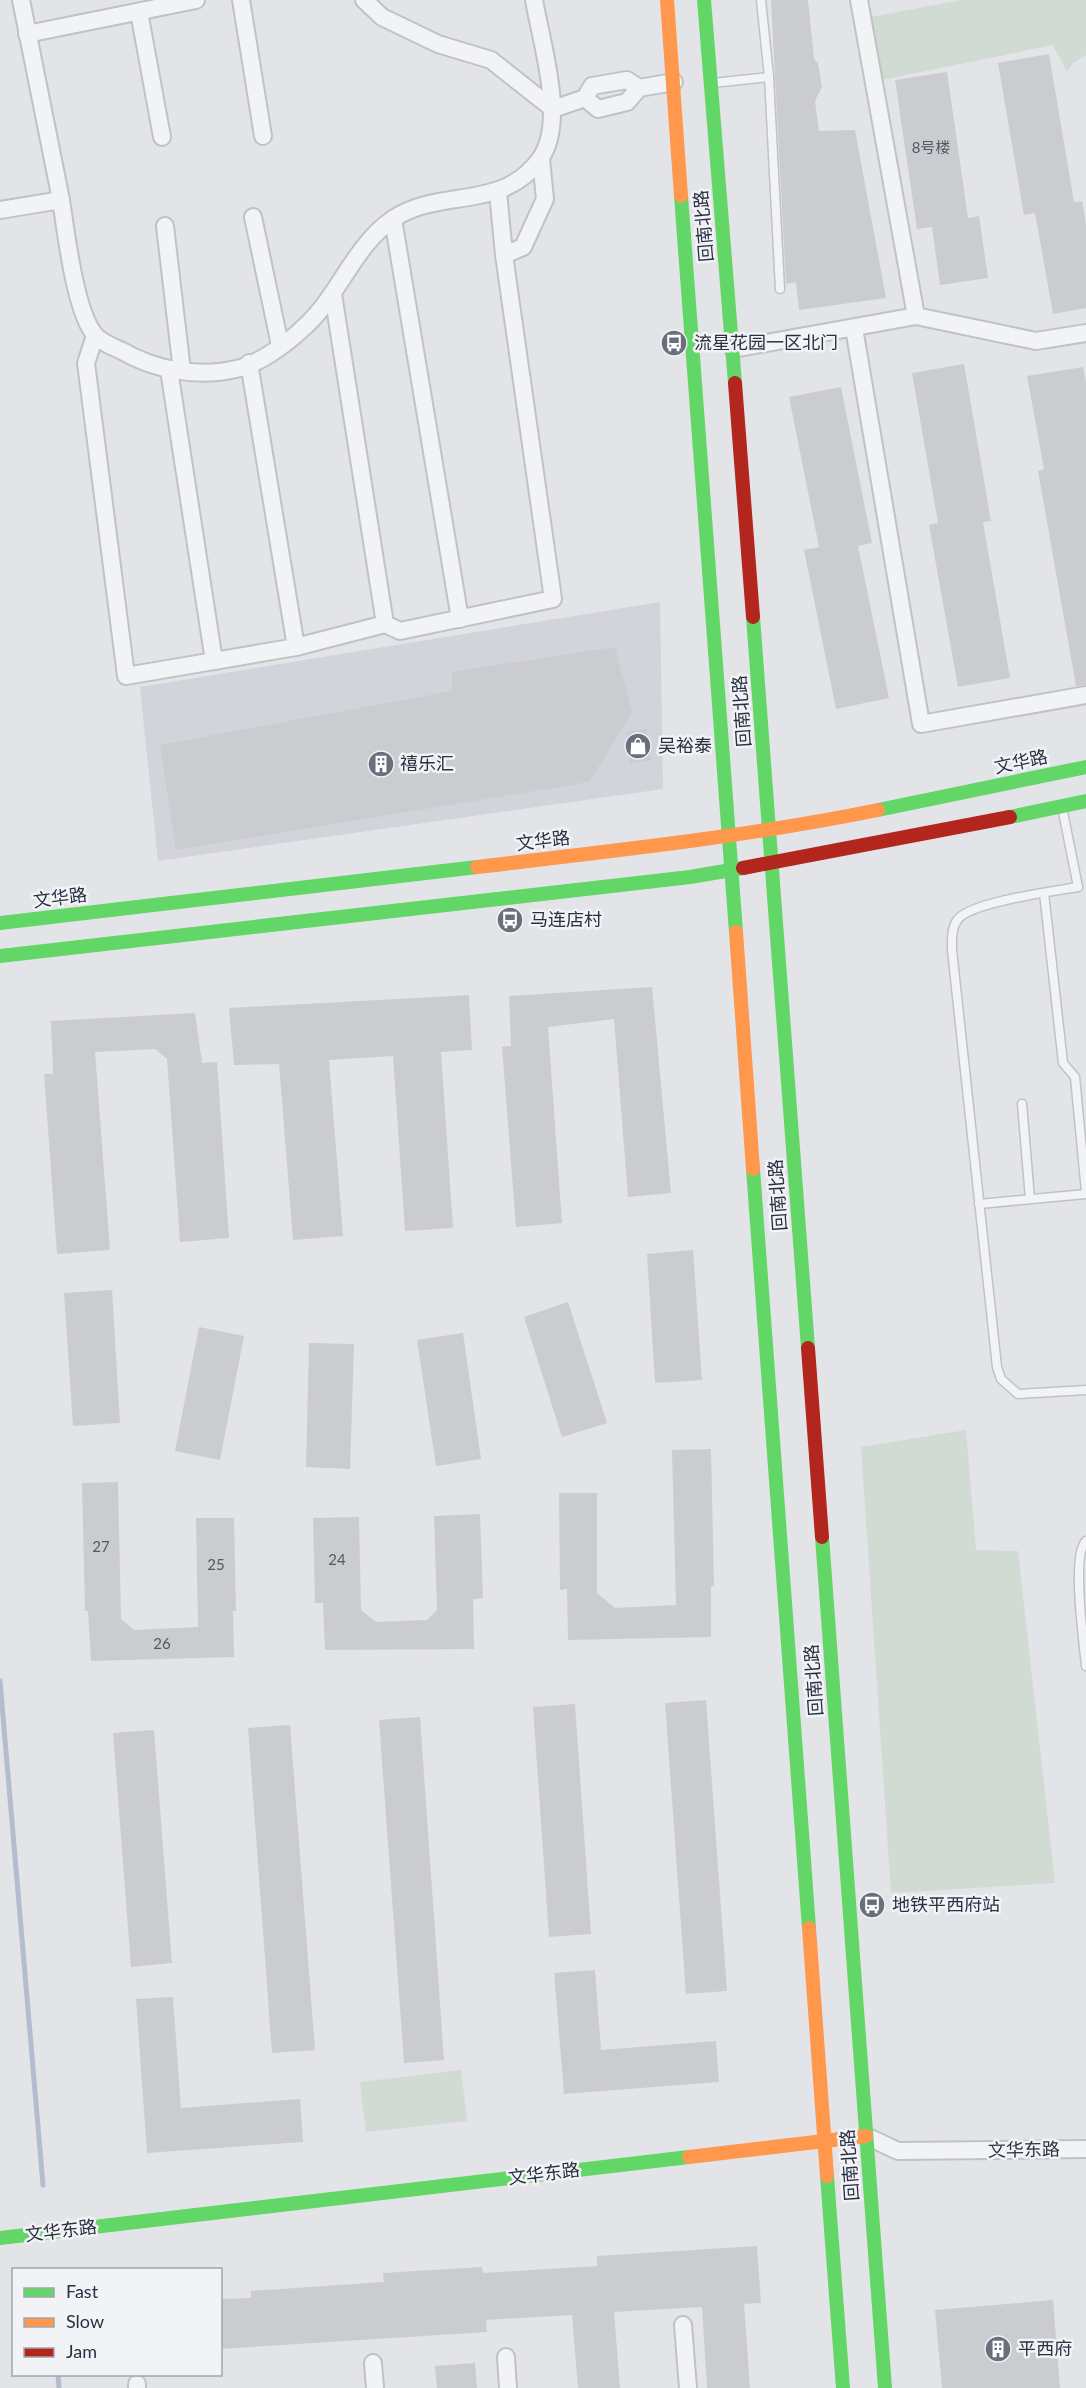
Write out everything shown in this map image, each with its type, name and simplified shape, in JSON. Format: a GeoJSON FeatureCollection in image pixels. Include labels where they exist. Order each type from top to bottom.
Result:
{"type":"FeatureCollection","features":[{"type":"Feature","properties":{"kind":"main road","name":"回南北路"},"geometry":{"type":"LineString","coordinates":[[667,0],[843,2388]]}},
{"type":"Feature","properties":{"kind":"main road","name":"回南北路"},"geometry":{"type":"LineString","coordinates":[[704,0],[733,349],[885,2388]]}},
{"type":"Feature","properties":{"kind":"main road","name":"文华路"},"geometry":{"type":"LineString","coordinates":[[0,923],[730,836],[1086,766]]}},
{"type":"Feature","properties":{"kind":"main road"},"geometry":{"type":"LineString","coordinates":[[0,956],[732,870],[1086,801]]}},
{"type":"Feature","properties":{"kind":"main road","name":"文华东路"},"geometry":{"type":"LineString","coordinates":[[0,2238],[866,2136]]}},
{"type":"Feature","properties":{"kind":"street"},"geometry":{"type":"LineString","coordinates":[[21,0],[82,309],[95,336],[134,358],[176,370],[237,369],[280,345],[301,330],[333,294],[373,238],[393,219],[420,206],[498,192],[541,159]]}},
{"type":"Feature","properties":{"kind":"street"},"geometry":{"type":"LineString","coordinates":[[27,34],[196,0]]}},
{"type":"Feature","properties":{"kind":"street"},"geometry":{"type":"LineString","coordinates":[[241,0],[263,136]]}},
{"type":"Feature","properties":{"kind":"street"},"geometry":{"type":"LineString","coordinates":[[364,0],[382,17],[429,40],[491,60],[553,109]]}},
{"type":"Feature","properties":{"kind":"street"},"geometry":{"type":"LineString","coordinates":[[504,255],[523,247],[545,199],[541,159],[550,135],[553,109],[534,0]]}},
{"type":"Feature","properties":{"kind":"street"},"geometry":{"type":"LineString","coordinates":[[859,0],[916,316]]}},
{"type":"Feature","properties":{"kind":"street"},"geometry":{"type":"LineString","coordinates":[[139,12],[162,137]]}},
{"type":"Feature","properties":{"kind":"street"},"geometry":{"type":"LineString","coordinates":[[553,109],[585,98],[592,86],[627,80],[639,88]]}},
{"type":"Feature","properties":{"kind":"street"},"geometry":{"type":"LineString","coordinates":[[585,98],[598,109],[627,102],[639,88],[674,82]]}},
{"type":"Feature","properties":{"kind":"street"},"geometry":{"type":"LineString","coordinates":[[95,336],[86,363],[126,676],[296,647],[385,624],[400,632],[553,599],[504,255],[498,192]]}},
{"type":"Feature","properties":{"kind":"street"},"geometry":{"type":"LineString","coordinates":[[0,210],[61,200]]}},
{"type":"Feature","properties":{"kind":"street"},"geometry":{"type":"LineString","coordinates":[[253,217],[280,345]]}},
{"type":"Feature","properties":{"kind":"street"},"geometry":{"type":"LineString","coordinates":[[393,219],[460,619]]}},
{"type":"Feature","properties":{"kind":"street"},"geometry":{"type":"LineString","coordinates":[[165,226],[176,370],[214,661]]}},
{"type":"Feature","properties":{"kind":"street"},"geometry":{"type":"LineString","coordinates":[[333,294],[385,624]]}},
{"type":"Feature","properties":{"kind":"street"},"geometry":{"type":"LineString","coordinates":[[733,349],[916,316],[1036,341],[1086,333]]}},
{"type":"Feature","properties":{"kind":"street"},"geometry":{"type":"LineString","coordinates":[[854,328],[921,724],[1086,695]]}},
{"type":"Feature","properties":{"kind":"street"},"geometry":{"type":"LineString","coordinates":[[249,363],[296,647]]}},
{"type":"Feature","properties":{"kind":"street","name":"文华东路"},"geometry":{"type":"LineString","coordinates":[[866,2136],[898,2151],[1086,2149]]}},
{"type":"Feature","properties":{"kind":"street"},"geometry":{"type":"LineString","coordinates":[[683,2325],[688,2388]]}},
{"type":"Feature","properties":{"kind":"street"},"geometry":{"type":"LineString","coordinates":[[506,2356],[508,2388]]}},
{"type":"Feature","properties":{"kind":"street"},"geometry":{"type":"LineString","coordinates":[[373,2363],[375,2388]]}},
{"type":"Feature","properties":{"kind":"lane"},"geometry":{"type":"LineString","coordinates":[[761,0],[769,77],[780,289]]}},
{"type":"Feature","properties":{"kind":"lane"},"geometry":{"type":"LineString","coordinates":[[710,83],[769,77]]}},
{"type":"Feature","properties":{"kind":"lane"},"geometry":{"type":"LineString","coordinates":[[1062,806],[1082,886],[970,911],[958,919],[952,932],[997,1367],[1001,1379],[1018,1394],[1086,1390]]}},
{"type":"Feature","properties":{"kind":"lane"},"geometry":{"type":"LineString","coordinates":[[979,1204],[1086,1193],[1075,1077],[1063,1063],[1044,893]]}},
{"type":"Feature","properties":{"kind":"lane"},"geometry":{"type":"LineString","coordinates":[[1022,1104],[1030,1199]]}},
{"type":"Feature","properties":{"kind":"lane"},"geometry":{"type":"LineString","coordinates":[[1086,1541],[1082,1544],[1078,1562],[1086,1666]]}},
{"type":"Feature","properties":{"kind":"shaded area"},"geometry":{"type":"Polygon","coordinates":[[[961,0],[1086,0],[1086,55],[1073,63],[1067,72],[1053,45],[882,80],[871,17],[961,0]]]}},
{"type":"Feature","properties":{"kind":"shaded area"},"geometry":{"type":"Polygon","coordinates":[[[660,602],[663,789],[158,861],[140,687],[660,602]]]}},
{"type":"Feature","properties":{"kind":"shaded area"},"geometry":{"type":"Polygon","coordinates":[[[966,1430],[976,1550],[1018,1551],[1055,1883],[891,1893],[861,1447],[966,1430]]]}},
{"type":"Feature","properties":{"kind":"shaded area"},"geometry":{"type":"Polygon","coordinates":[[[461,2070],[467,2121],[366,2132],[360,2082],[461,2070]]]}},
{"type":"Feature","properties":{"kind":"building"},"geometry":{"type":"Polygon","coordinates":[[[771,0],[808,0],[814,59],[818,63],[822,87],[815,101],[819,131],[855,130],[886,298],[799,310],[796,282],[786,284],[771,0]]]}},
{"type":"Feature","properties":{"kind":"building"},"geometry":{"type":"Polygon","coordinates":[[[1049,54],[1074,202],[1082,201],[1086,224],[1086,308],[1053,314],[1035,213],[1024,215],[998,63],[1049,54]]]}},
{"type":"Feature","properties":{"kind":"building"},"geometry":{"type":"Polygon","coordinates":[[[947,72],[968,218],[979,216],[988,278],[940,285],[932,227],[917,229],[895,80],[947,72]]]}},
{"type":"Feature","properties":{"kind":"building"},"geometry":{"type":"Polygon","coordinates":[[[964,364],[991,521],[983,522],[1010,678],[958,687],[929,525],[938,523],[912,373],[964,364]]]}},
{"type":"Feature","properties":{"kind":"building"},"geometry":{"type":"Polygon","coordinates":[[[1083,367],[1086,382],[1086,685],[1076,686],[1038,471],[1044,469],[1027,376],[1083,367]]]}},
{"type":"Feature","properties":{"kind":"building"},"geometry":{"type":"Polygon","coordinates":[[[841,387],[872,543],[858,546],[889,698],[836,709],[804,550],[819,547],[789,397],[841,387]]]}},
{"type":"Feature","properties":{"kind":"building","name":"禧乐汇"},"geometry":{"type":"Polygon","coordinates":[[[615,647],[632,713],[589,782],[176,850],[160,745],[452,691],[452,672],[615,647]]]}},
{"type":"Feature","properties":{"kind":"building","name":"吴裕泰"},"geometry":{"type":"Polygon","coordinates":[[[646,729],[651,760],[630,763],[626,732],[646,729]]]}},
{"type":"Feature","properties":{"kind":"building"},"geometry":{"type":"Polygon","coordinates":[[[652,987],[671,1193],[628,1197],[614,1019],[548,1027],[562,1223],[516,1227],[502,1047],[511,1046],[509,996],[652,987]]]}},
{"type":"Feature","properties":{"kind":"building"},"geometry":{"type":"Polygon","coordinates":[[[469,995],[472,1050],[441,1052],[453,1228],[405,1231],[393,1056],[329,1060],[343,1236],[293,1240],[279,1064],[234,1065],[229,1008],[469,995]]]}},
{"type":"Feature","properties":{"kind":"building"},"geometry":{"type":"Polygon","coordinates":[[[195,1013],[202,1063],[217,1062],[229,1238],[180,1242],[167,1059],[155,1049],[95,1052],[110,1250],[57,1254],[44,1074],[53,1074],[51,1021],[195,1013]]]}},
{"type":"Feature","properties":{"kind":"building"},"geometry":{"type":"Polygon","coordinates":[[[693,1250],[702,1380],[655,1383],[647,1254],[693,1250]]]}},
{"type":"Feature","properties":{"kind":"building"},"geometry":{"type":"Polygon","coordinates":[[[112,1290],[120,1423],[73,1426],[64,1293],[112,1290]]]}},
{"type":"Feature","properties":{"kind":"building"},"geometry":{"type":"Polygon","coordinates":[[[568,1302],[607,1423],[562,1437],[524,1317],[568,1302]]]}},
{"type":"Feature","properties":{"kind":"building"},"geometry":{"type":"Polygon","coordinates":[[[199,1327],[244,1336],[220,1460],[175,1451],[199,1327]]]}},
{"type":"Feature","properties":{"kind":"building"},"geometry":{"type":"Polygon","coordinates":[[[463,1333],[481,1459],[436,1466],[417,1340],[463,1333]]]}},
{"type":"Feature","properties":{"kind":"building"},"geometry":{"type":"Polygon","coordinates":[[[309,1343],[354,1344],[350,1469],[306,1467],[309,1343]]]}},
{"type":"Feature","properties":{"kind":"building"},"geometry":{"type":"Polygon","coordinates":[[[711,1449],[714,1586],[711,1586],[711,1637],[568,1640],[567,1589],[560,1590],[559,1493],[597,1493],[597,1593],[615,1608],[676,1605],[672,1450],[711,1449]]]}},
{"type":"Feature","properties":{"kind":"building"},"geometry":{"type":"Polygon","coordinates":[[[118,1482],[121,1619],[134,1630],[198,1627],[196,1518],[234,1518],[236,1611],[233,1611],[234,1657],[91,1661],[88,1611],[85,1611],[82,1483],[118,1482]]]}},
{"type":"Feature","properties":{"kind":"building"},"geometry":{"type":"Polygon","coordinates":[[[480,1514],[483,1598],[473,1599],[474,1649],[325,1650],[323,1603],[315,1603],[313,1518],[359,1517],[361,1610],[376,1622],[427,1620],[437,1610],[434,1516],[480,1514]]]}},
{"type":"Feature","properties":{"kind":"building"},"geometry":{"type":"Polygon","coordinates":[[[706,1700],[727,1991],[686,1994],[665,1703],[706,1700]]]}},
{"type":"Feature","properties":{"kind":"building"},"geometry":{"type":"Polygon","coordinates":[[[575,1704],[591,1934],[549,1937],[533,1707],[575,1704]]]}},
{"type":"Feature","properties":{"kind":"building"},"geometry":{"type":"Polygon","coordinates":[[[420,1717],[444,2060],[404,2063],[379,1720],[420,1717]]]}},
{"type":"Feature","properties":{"kind":"building"},"geometry":{"type":"Polygon","coordinates":[[[290,1725],[315,2050],[272,2053],[248,1728],[290,1725]]]}},
{"type":"Feature","properties":{"kind":"building"},"geometry":{"type":"Polygon","coordinates":[[[154,1730],[172,1963],[131,1967],[113,1733],[154,1730]]]}},
{"type":"Feature","properties":{"kind":"building"},"geometry":{"type":"Polygon","coordinates":[[[595,1970],[601,2050],[716,2041],[719,2082],[564,2094],[554,1973],[595,1970]]]}},
{"type":"Feature","properties":{"kind":"building"},"geometry":{"type":"Polygon","coordinates":[[[173,1997],[181,2108],[300,2099],[303,2142],[147,2153],[136,1999],[173,1997]]]}},
{"type":"Feature","properties":{"kind":"building"},"geometry":{"type":"Polygon","coordinates":[[[757,2246],[761,2303],[744,2304],[750,2388],[707,2388],[702,2307],[614,2312],[620,2388],[578,2388],[572,2315],[486,2320],[487,2332],[222,2349],[222,2299],[251,2298],[251,2291],[384,2282],[383,2273],[482,2267],[483,2273],[597,2266],[597,2256],[757,2246]]]}},
{"type":"Feature","properties":{"kind":"building","name":"平西府"},"geometry":{"type":"Polygon","coordinates":[[[1053,2300],[1060,2388],[942,2388],[935,2310],[1053,2300]]]}},
{"type":"Feature","properties":{"kind":"building"},"geometry":{"type":"Polygon","coordinates":[[[475,2363],[477,2388],[437,2388],[435,2366],[475,2363]]]}},
{"type":"Feature","properties":{"kind":"waterway"},"geometry":{"type":"LineString","coordinates":[[0,1681],[43,2185]]}},
{"type":"Feature","properties":{"kind":"waterway"},"geometry":{"type":"LineString","coordinates":[[58,2376],[59,2388]]}},
{"type":"Feature","properties":{"kind":"traffic: fast"},"geometry":{"type":"LineString","coordinates":[[704,0],[735,383]]}},
{"type":"Feature","properties":{"kind":"traffic: fast"},"geometry":{"type":"LineString","coordinates":[[681,196],[736,932]]}},
{"type":"Feature","properties":{"kind":"traffic: fast"},"geometry":{"type":"LineString","coordinates":[[753,617],[808,1348]]}},
{"type":"Feature","properties":{"kind":"traffic: fast"},"geometry":{"type":"LineString","coordinates":[[878,810],[1086,767]]}},
{"type":"Feature","properties":{"kind":"traffic: fast"},"geometry":{"type":"LineString","coordinates":[[1010,817],[1086,801]]}},
{"type":"Feature","properties":{"kind":"traffic: fast"},"geometry":{"type":"LineString","coordinates":[[0,923],[477,867]]}},
{"type":"Feature","properties":{"kind":"traffic: fast"},"geometry":{"type":"LineString","coordinates":[[0,956],[690,877],[743,868]]}},
{"type":"Feature","properties":{"kind":"traffic: fast"},"geometry":{"type":"LineString","coordinates":[[753,1169],[809,1928]]}},
{"type":"Feature","properties":{"kind":"traffic: fast"},"geometry":{"type":"LineString","coordinates":[[822,1537],[885,2388]]}},
{"type":"Feature","properties":{"kind":"traffic: fast"},"geometry":{"type":"LineString","coordinates":[[0,2238],[689,2157]]}},
{"type":"Feature","properties":{"kind":"traffic: fast"},"geometry":{"type":"LineString","coordinates":[[827,2176],[843,2388]]}},
{"type":"Feature","properties":{"kind":"traffic: slow"},"geometry":{"type":"LineString","coordinates":[[667,0],[681,196]]}},
{"type":"Feature","properties":{"kind":"traffic: slow"},"geometry":{"type":"LineString","coordinates":[[477,867],[728,836],[878,810]]}},
{"type":"Feature","properties":{"kind":"traffic: slow"},"geometry":{"type":"LineString","coordinates":[[736,932],[753,1169]]}},
{"type":"Feature","properties":{"kind":"traffic: slow"},"geometry":{"type":"LineString","coordinates":[[809,1928],[827,2176]]}},
{"type":"Feature","properties":{"kind":"traffic: slow"},"geometry":{"type":"LineString","coordinates":[[689,2157],[866,2136]]}},
{"type":"Feature","properties":{"kind":"traffic: jam"},"geometry":{"type":"LineString","coordinates":[[735,383],[753,617]]}},
{"type":"Feature","properties":{"kind":"traffic: jam"},"geometry":{"type":"LineString","coordinates":[[743,868],[1010,817]]}},
{"type":"Feature","properties":{"kind":"traffic: jam"},"geometry":{"type":"LineString","coordinates":[[808,1348],[822,1537]]}},
{"type":"Feature","properties":{"kind":"place","name":"流星花园一区北门"},"geometry":{"type":"Point","coordinates":[674,343]}},
{"type":"Feature","properties":{"kind":"place","name":"吴裕泰"},"geometry":{"type":"Point","coordinates":[638,746]}},
{"type":"Feature","properties":{"kind":"place","name":"禧乐汇"},"geometry":{"type":"Point","coordinates":[381,764]}},
{"type":"Feature","properties":{"kind":"place","name":"马连店村"},"geometry":{"type":"Point","coordinates":[510,920]}},
{"type":"Feature","properties":{"kind":"place","name":"地铁平西府站"},"geometry":{"type":"Point","coordinates":[872,1905]}},
{"type":"Feature","properties":{"kind":"place","name":"平西府"},"geometry":{"type":"Point","coordinates":[998,2349]}}]}
